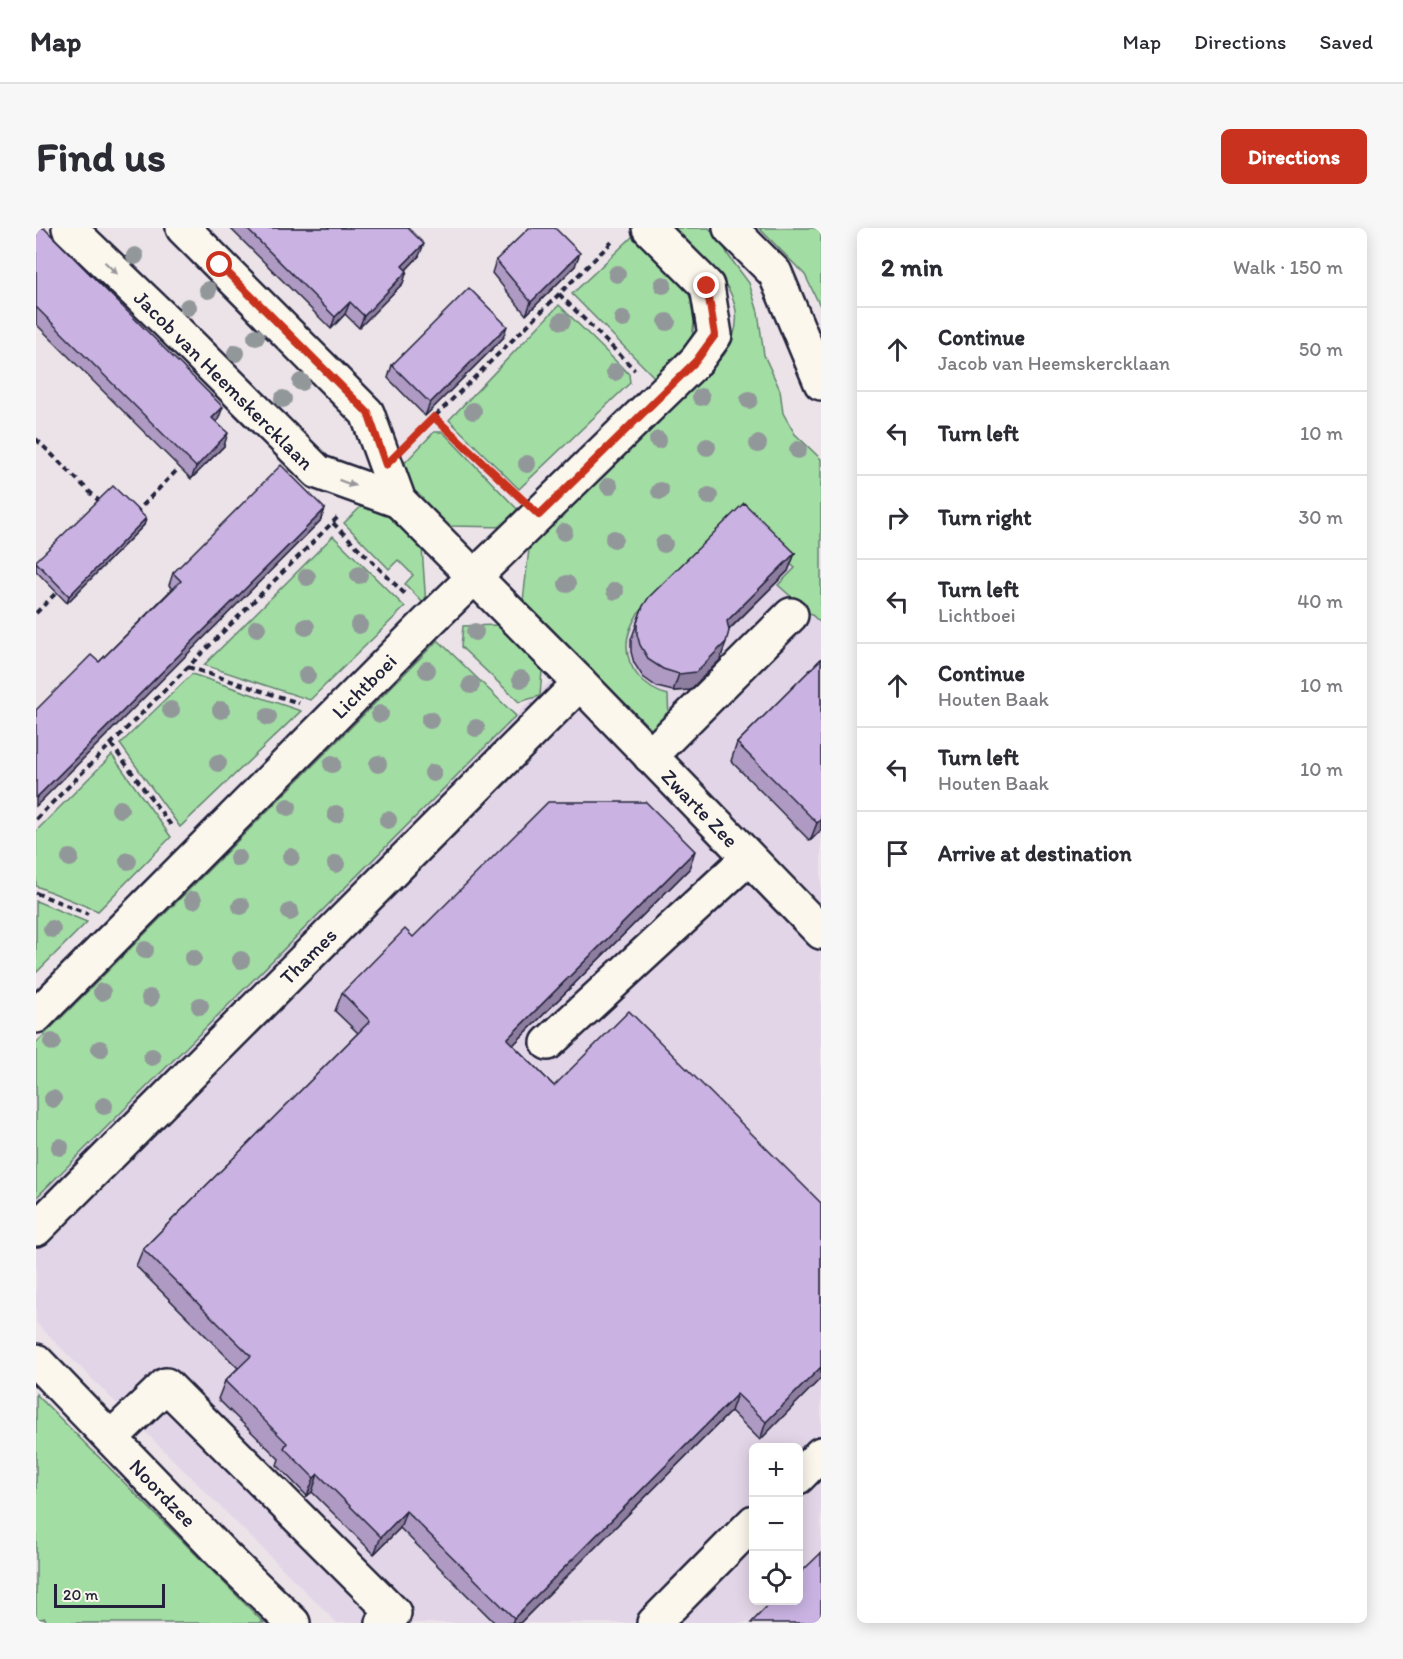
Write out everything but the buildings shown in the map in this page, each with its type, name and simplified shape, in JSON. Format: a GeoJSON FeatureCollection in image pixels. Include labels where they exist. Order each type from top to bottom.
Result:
{"type":"FeatureCollection","features":[{"type":"Feature","properties":{"kind":"street","name":"Jacob van Heemskercklaan"},"geometry":{"type":"LineString","coordinates":[[69,228],[318,472],[399,501]]}},
{"type":"Feature","properties":{"kind":"street","name":"Jacob van Heemskercklaan"},"geometry":{"type":"LineString","coordinates":[[183,228],[368,413],[399,501],[580,683]]}},
{"type":"Feature","properties":{"kind":"street"},"geometry":{"type":"LineString","coordinates":[[730,228],[775,273],[821,383]]}},
{"type":"Feature","properties":{"kind":"street","name":"Lichtboei"},"geometry":{"type":"LineString","coordinates":[[36,1016],[473,577],[696,361],[715,335],[707,286],[633,232]]}},
{"type":"Feature","properties":{"kind":"street"},"geometry":{"type":"LineString","coordinates":[[650,756],[790,615]]}},
{"type":"Feature","properties":{"kind":"street","name":"Zwarte Zee"},"geometry":{"type":"LineString","coordinates":[[580,683],[748,858],[815,915]]}},
{"type":"Feature","properties":{"kind":"street","name":"Thames"},"geometry":{"type":"LineString","coordinates":[[36,1229],[580,683]]}},
{"type":"Feature","properties":{"kind":"street"},"geometry":{"type":"LineString","coordinates":[[548,1043],[748,858]]}},
{"type":"Feature","properties":{"kind":"street","name":"Noordzee"},"geometry":{"type":"LineString","coordinates":[[36,1361],[225,1557],[293,1623]]}},
{"type":"Feature","properties":{"kind":"street"},"geometry":{"type":"LineString","coordinates":[[111,1438],[166,1385],[394,1612],[383,1623]]}},
{"type":"Feature","properties":{"kind":"street"},"geometry":{"type":"LineString","coordinates":[[803,1472],[821,1454]]}},
{"type":"Feature","properties":{"kind":"street"},"geometry":{"type":"LineString","coordinates":[[654,1623],[749,1526]]}},
{"type":"Feature","properties":{"kind":"path"},"geometry":{"type":"LineString","coordinates":[[386,465],[560,294],[633,232]]}},
{"type":"Feature","properties":{"kind":"path"},"geometry":{"type":"LineString","coordinates":[[560,294],[661,396]]}},
{"type":"Feature","properties":{"kind":"path"},"geometry":{"type":"LineString","coordinates":[[434,417],[539,515]]}},
{"type":"Feature","properties":{"kind":"path"},"geometry":{"type":"LineString","coordinates":[[36,438],[107,509]]}},
{"type":"Feature","properties":{"kind":"path"},"geometry":{"type":"LineString","coordinates":[[131,517],[188,459]]}},
{"type":"Feature","properties":{"kind":"path"},"geometry":{"type":"LineString","coordinates":[[36,819],[333,523],[364,489]]}},
{"type":"Feature","properties":{"kind":"path"},"geometry":{"type":"LineString","coordinates":[[333,523],[431,619]]}},
{"type":"Feature","properties":{"kind":"path"},"geometry":{"type":"LineString","coordinates":[[36,613],[68,581]]}},
{"type":"Feature","properties":{"kind":"path"},"geometry":{"type":"LineString","coordinates":[[188,667],[336,715]]}},
{"type":"Feature","properties":{"kind":"path"},"geometry":{"type":"LineString","coordinates":[[111,744],[193,856]]}},
{"type":"Feature","properties":{"kind":"path"},"geometry":{"type":"LineString","coordinates":[[36,893],[124,928]]}},
{"type":"Feature","properties":{"kind":"shaded area"},"geometry":{"type":"Polygon","coordinates":[[[777,455],[821,459],[821,1623],[337,1623],[36,1323],[36,1193],[777,455]]]}},
{"type":"Feature","properties":{"kind":"green space"},"geometry":{"type":"Polygon","coordinates":[[[672,228],[709,228],[722,242],[728,255],[749,283],[758,312],[764,355],[780,390],[783,413],[795,434],[821,459],[821,623],[778,585],[795,568],[738,515],[638,613],[631,628],[627,640],[633,670],[652,688],[668,695],[669,723],[653,731],[523,601],[529,549],[724,355],[734,335],[737,317],[733,300],[725,284],[701,255],[672,228]]]}},
{"type":"Feature","properties":{"kind":"green space"},"geometry":{"type":"Polygon","coordinates":[[[759,228],[821,228],[821,308],[805,275],[759,228]]]}},
{"type":"Feature","properties":{"kind":"green space"},"geometry":{"type":"Polygon","coordinates":[[[632,237],[682,281],[692,301],[694,322],[692,338],[655,378],[572,294],[632,237]]]}},
{"type":"Feature","properties":{"kind":"green space"},"geometry":{"type":"Polygon","coordinates":[[[559,305],[629,374],[630,383],[519,489],[449,420],[559,305]]]}},
{"type":"Feature","properties":{"kind":"green space"},"geometry":{"type":"Polygon","coordinates":[[[434,432],[443,432],[521,513],[508,527],[448,526],[405,483],[397,471],[434,432]]]}},
{"type":"Feature","properties":{"kind":"green space"},"geometry":{"type":"Polygon","coordinates":[[[369,499],[422,547],[426,606],[405,584],[413,575],[398,560],[389,569],[344,523],[369,499]]]}},
{"type":"Feature","properties":{"kind":"green space"},"geometry":{"type":"Polygon","coordinates":[[[333,536],[405,607],[310,700],[204,665],[333,536]]]}},
{"type":"Feature","properties":{"kind":"green space"},"geometry":{"type":"Polygon","coordinates":[[[499,625],[542,671],[540,696],[519,702],[461,647],[463,626],[499,625]]]}},
{"type":"Feature","properties":{"kind":"green space"},"geometry":{"type":"Polygon","coordinates":[[[438,640],[516,716],[36,1198],[36,1043],[438,640]]]}},
{"type":"Feature","properties":{"kind":"green space"},"geometry":{"type":"Polygon","coordinates":[[[192,674],[301,711],[180,827],[120,744],[192,674]]]}},
{"type":"Feature","properties":{"kind":"green space"},"geometry":{"type":"Polygon","coordinates":[[[112,755],[171,837],[98,911],[36,886],[36,831],[112,755]]]}},
{"type":"Feature","properties":{"kind":"green space"},"geometry":{"type":"Polygon","coordinates":[[[36,901],[87,922],[36,973],[36,901]]]}},
{"type":"Feature","properties":{"kind":"green space"},"geometry":{"type":"Polygon","coordinates":[[[36,1394],[264,1623],[46,1623],[45,1618],[36,1620],[36,1394]]]}},
{"type":"Feature","properties":{"kind":"route"},"geometry":{"type":"LineString","coordinates":[[220,265],[368,413],[386,465],[434,417],[539,515],[696,361],[715,335],[707,286]]}}]}
